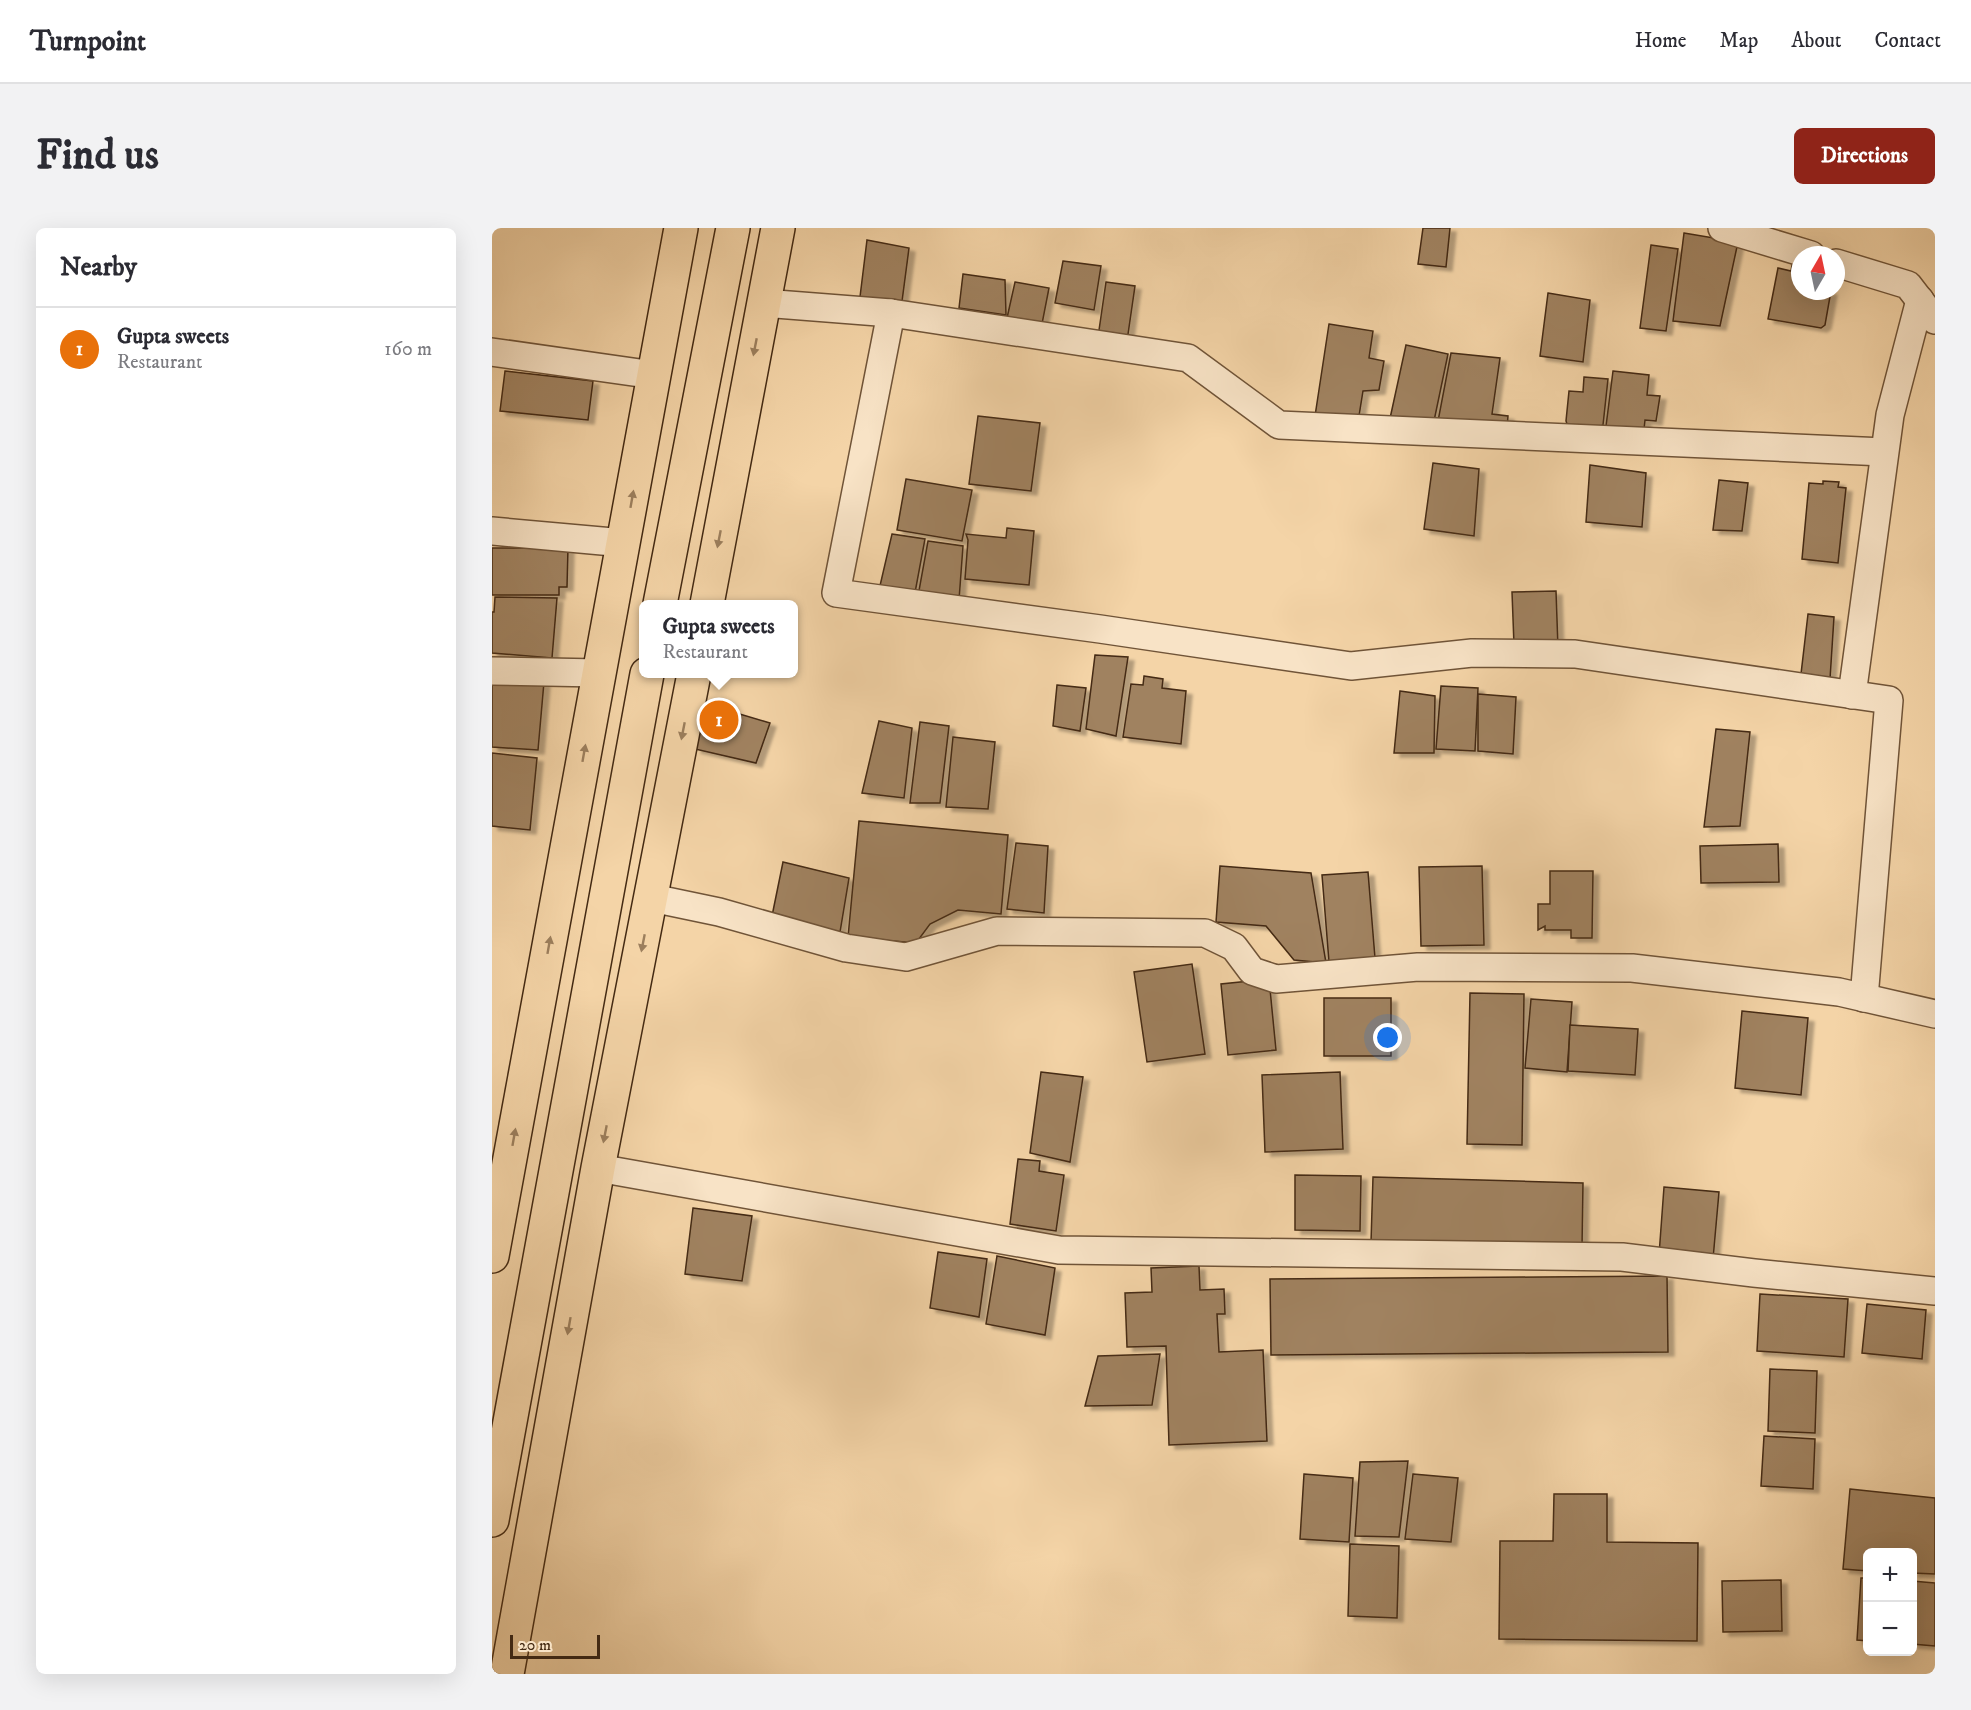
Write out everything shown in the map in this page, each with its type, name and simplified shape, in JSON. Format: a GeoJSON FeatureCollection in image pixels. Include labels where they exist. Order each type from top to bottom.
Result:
{"type":"FeatureCollection","features":[{"type":"Feature","properties":{"kind":"highway"},"geometry":{"type":"LineString","coordinates":[[492,1256],[681,228]]}},
{"type":"Feature","properties":{"kind":"highway"},"geometry":{"type":"LineString","coordinates":[[661,600],[733,228]]}},
{"type":"Feature","properties":{"kind":"highway"},"geometry":{"type":"LineString","coordinates":[[708,600],[778,228]]}},
{"type":"Feature","properties":{"kind":"highway"},"geometry":{"type":"LineString","coordinates":[[492,1520],[646,678]]}},
{"type":"Feature","properties":{"kind":"highway"},"geometry":{"type":"LineString","coordinates":[[507,1674],[598,1168],[693,678]]}},
{"type":"Feature","properties":{"kind":"street"},"geometry":{"type":"LineString","coordinates":[[1722,228],[1791,249]]}},
{"type":"Feature","properties":{"kind":"street"},"geometry":{"type":"LineString","coordinates":[[1845,266],[1908,285],[1927,310],[1890,414],[1852,694]]}},
{"type":"Feature","properties":{"kind":"street"},"geometry":{"type":"LineString","coordinates":[[764,303],[891,313],[1188,358],[1279,425],[1884,452]]}},
{"type":"Feature","properties":{"kind":"street"},"geometry":{"type":"LineString","coordinates":[[891,313],[836,593],[1351,666],[1472,653],[1575,654],[1889,700],[1864,998]]}},
{"type":"Feature","properties":{"kind":"street"},"geometry":{"type":"LineString","coordinates":[[492,352],[654,375]]}},
{"type":"Feature","properties":{"kind":"street"},"geometry":{"type":"LineString","coordinates":[[492,531],[624,543]]}},
{"type":"Feature","properties":{"kind":"street"},"geometry":{"type":"LineString","coordinates":[[492,671],[599,673]]}},
{"type":"Feature","properties":{"kind":"street"},"geometry":{"type":"LineString","coordinates":[[652,898],[719,912],[846,948],[906,957],[997,930],[1205,933],[1234,947],[1252,971],[1276,979],[1418,966],[1632,968],[1839,992],[1935,1014]]}},
{"type":"Feature","properties":{"kind":"street"},"geometry":{"type":"LineString","coordinates":[[598,1168],[1059,1250],[1622,1257],[1935,1291]]}},
{"type":"Feature","properties":{"kind":"building"},"geometry":{"type":"Polygon","coordinates":[[[1423,228],[1450,228],[1446,267],[1418,264],[1423,228]]]}},
{"type":"Feature","properties":{"kind":"building"},"geometry":{"type":"Polygon","coordinates":[[[1684,233],[1738,242],[1720,326],[1673,321],[1684,233]]]}},
{"type":"Feature","properties":{"kind":"building"},"geometry":{"type":"Polygon","coordinates":[[[867,240],[909,248],[901,309],[859,305],[867,240]]]}},
{"type":"Feature","properties":{"kind":"building"},"geometry":{"type":"Polygon","coordinates":[[[1651,245],[1678,249],[1666,331],[1640,328],[1651,245]]]}},
{"type":"Feature","properties":{"kind":"building"},"geometry":{"type":"Polygon","coordinates":[[[1063,261],[1101,266],[1094,310],[1055,303],[1063,261]]]}},
{"type":"Feature","properties":{"kind":"building"},"geometry":{"type":"Polygon","coordinates":[[[1778,268],[1791,271],[1791,300],[1829,300],[1825,325],[1821,328],[1768,319],[1778,268]]]}},
{"type":"Feature","properties":{"kind":"building"},"geometry":{"type":"Polygon","coordinates":[[[963,274],[1005,280],[1006,315],[959,308],[963,274]]]}},
{"type":"Feature","properties":{"kind":"building"},"geometry":{"type":"Polygon","coordinates":[[[1015,282],[1049,288],[1042,324],[1007,318],[1015,282]]]}},
{"type":"Feature","properties":{"kind":"building"},"geometry":{"type":"Polygon","coordinates":[[[1106,282],[1135,286],[1127,341],[1098,337],[1106,282]]]}},
{"type":"Feature","properties":{"kind":"building"},"geometry":{"type":"Polygon","coordinates":[[[1548,293],[1590,300],[1583,362],[1540,356],[1548,293]]]}},
{"type":"Feature","properties":{"kind":"building"},"geometry":{"type":"Polygon","coordinates":[[[1329,324],[1373,331],[1369,358],[1384,361],[1379,390],[1363,391],[1358,422],[1315,416],[1329,324]]]}},
{"type":"Feature","properties":{"kind":"building"},"geometry":{"type":"Polygon","coordinates":[[[1406,345],[1448,354],[1434,421],[1389,423],[1406,345]]]}},
{"type":"Feature","properties":{"kind":"building"},"geometry":{"type":"Polygon","coordinates":[[[1451,353],[1500,358],[1492,414],[1508,416],[1507,428],[1438,421],[1451,353]]]}},
{"type":"Feature","properties":{"kind":"building"},"geometry":{"type":"Polygon","coordinates":[[[505,371],[593,381],[588,420],[500,411],[505,371]]]}},
{"type":"Feature","properties":{"kind":"building"},"geometry":{"type":"Polygon","coordinates":[[[1613,371],[1649,375],[1647,395],[1660,396],[1656,421],[1645,420],[1643,439],[1605,434],[1613,371]]]}},
{"type":"Feature","properties":{"kind":"building"},"geometry":{"type":"Polygon","coordinates":[[[1584,377],[1608,379],[1603,425],[1587,432],[1569,430],[1566,421],[1569,391],[1583,392],[1584,377]]]}},
{"type":"Feature","properties":{"kind":"building"},"geometry":{"type":"Polygon","coordinates":[[[978,416],[1040,423],[1031,491],[969,484],[978,416]]]}},
{"type":"Feature","properties":{"kind":"building"},"geometry":{"type":"Polygon","coordinates":[[[1433,463],[1479,469],[1474,536],[1424,529],[1433,463]]]}},
{"type":"Feature","properties":{"kind":"building"},"geometry":{"type":"Polygon","coordinates":[[[1590,465],[1646,473],[1642,527],[1586,522],[1590,465]]]}},
{"type":"Feature","properties":{"kind":"building"},"geometry":{"type":"Polygon","coordinates":[[[906,479],[972,490],[962,541],[897,530],[906,479]]]}},
{"type":"Feature","properties":{"kind":"building"},"geometry":{"type":"Polygon","coordinates":[[[1719,480],[1748,483],[1742,531],[1713,530],[1719,480]]]}},
{"type":"Feature","properties":{"kind":"building"},"geometry":{"type":"Polygon","coordinates":[[[1823,481],[1839,482],[1838,487],[1846,488],[1838,563],[1802,559],[1809,483],[1823,484],[1823,481]]]}},
{"type":"Feature","properties":{"kind":"building"},"geometry":{"type":"Polygon","coordinates":[[[1007,528],[1034,531],[1029,585],[965,579],[968,540],[966,534],[1006,538],[1007,528]]]}},
{"type":"Feature","properties":{"kind":"building"},"geometry":{"type":"Polygon","coordinates":[[[892,534],[925,539],[914,598],[879,590],[892,534]]]}},
{"type":"Feature","properties":{"kind":"building"},"geometry":{"type":"Polygon","coordinates":[[[928,541],[963,546],[959,600],[918,596],[928,541]]]}},
{"type":"Feature","properties":{"kind":"building"},"geometry":{"type":"Polygon","coordinates":[[[492,548],[568,548],[567,587],[559,587],[559,595],[492,595],[492,548]]]}},
{"type":"Feature","properties":{"kind":"building"},"geometry":{"type":"Polygon","coordinates":[[[1556,591],[1558,648],[1514,645],[1512,592],[1556,591]]]}},
{"type":"Feature","properties":{"kind":"building"},"geometry":{"type":"Polygon","coordinates":[[[495,597],[557,598],[552,658],[492,653],[492,612],[494,612],[495,597]]]}},
{"type":"Feature","properties":{"kind":"building"},"geometry":{"type":"Polygon","coordinates":[[[1808,614],[1834,617],[1830,679],[1801,674],[1808,614]]]}},
{"type":"Feature","properties":{"kind":"building"},"geometry":{"type":"Polygon","coordinates":[[[1095,655],[1128,657],[1116,736],[1086,729],[1095,655]]]}},
{"type":"Feature","properties":{"kind":"building"},"geometry":{"type":"Polygon","coordinates":[[[1144,676],[1163,679],[1162,688],[1186,691],[1181,744],[1123,737],[1131,684],[1143,685],[1144,676]]]}},
{"type":"Feature","properties":{"kind":"building"},"geometry":{"type":"Polygon","coordinates":[[[492,678],[544,682],[538,750],[492,747],[492,678]]]}},
{"type":"Feature","properties":{"kind":"building"},"geometry":{"type":"Polygon","coordinates":[[[1057,685],[1086,688],[1080,731],[1053,726],[1057,685]]]}},
{"type":"Feature","properties":{"kind":"building"},"geometry":{"type":"Polygon","coordinates":[[[1441,686],[1478,688],[1475,751],[1436,749],[1441,686]]]}},
{"type":"Feature","properties":{"kind":"building"},"geometry":{"type":"Polygon","coordinates":[[[1400,691],[1435,696],[1434,753],[1394,753],[1400,691]]]}},
{"type":"Feature","properties":{"kind":"building"},"geometry":{"type":"Polygon","coordinates":[[[1478,694],[1516,697],[1513,754],[1478,751],[1478,694]]]}},
{"type":"Feature","properties":{"kind":"building"},"geometry":{"type":"Polygon","coordinates":[[[706,704],[770,723],[756,763],[695,749],[706,704]]]}},
{"type":"Feature","properties":{"kind":"building"},"geometry":{"type":"Polygon","coordinates":[[[879,721],[912,728],[904,798],[862,793],[879,721]]]}},
{"type":"Feature","properties":{"kind":"building"},"geometry":{"type":"Polygon","coordinates":[[[920,722],[949,726],[940,803],[910,803],[920,722]]]}},
{"type":"Feature","properties":{"kind":"building"},"geometry":{"type":"Polygon","coordinates":[[[1716,729],[1750,732],[1740,826],[1704,827],[1716,729]]]}},
{"type":"Feature","properties":{"kind":"building"},"geometry":{"type":"Polygon","coordinates":[[[953,737],[995,742],[988,809],[946,807],[953,737]]]}},
{"type":"Feature","properties":{"kind":"building"},"geometry":{"type":"Polygon","coordinates":[[[492,753],[537,758],[530,830],[492,826],[492,753]]]}},
{"type":"Feature","properties":{"kind":"building"},"geometry":{"type":"Polygon","coordinates":[[[859,821],[1008,835],[1001,914],[958,910],[930,924],[916,943],[848,937],[859,821]]]}},
{"type":"Feature","properties":{"kind":"building"},"geometry":{"type":"Polygon","coordinates":[[[1016,843],[1048,846],[1044,913],[1007,909],[1016,843]]]}},
{"type":"Feature","properties":{"kind":"building"},"geometry":{"type":"Polygon","coordinates":[[[1778,844],[1779,882],[1701,883],[1700,846],[1778,844]]]}},
{"type":"Feature","properties":{"kind":"building"},"geometry":{"type":"Polygon","coordinates":[[[783,862],[849,878],[840,932],[772,916],[783,862]]]}},
{"type":"Feature","properties":{"kind":"building"},"geometry":{"type":"Polygon","coordinates":[[[1220,866],[1311,873],[1326,963],[1294,960],[1266,926],[1216,922],[1220,866]]]}},
{"type":"Feature","properties":{"kind":"building"},"geometry":{"type":"Polygon","coordinates":[[[1482,866],[1484,945],[1421,946],[1419,867],[1482,866]]]}},
{"type":"Feature","properties":{"kind":"building"},"geometry":{"type":"Polygon","coordinates":[[[1550,871],[1593,871],[1592,938],[1571,938],[1571,930],[1545,930],[1545,926],[1538,930],[1538,904],[1550,904],[1550,871]]]}},
{"type":"Feature","properties":{"kind":"building"},"geometry":{"type":"Polygon","coordinates":[[[1368,872],[1375,958],[1329,962],[1322,875],[1368,872]]]}},
{"type":"Feature","properties":{"kind":"building"},"geometry":{"type":"Polygon","coordinates":[[[1192,964],[1205,1054],[1147,1062],[1134,972],[1192,964]]]}},
{"type":"Feature","properties":{"kind":"building"},"geometry":{"type":"Polygon","coordinates":[[[1269,979],[1276,1050],[1228,1055],[1221,984],[1269,979]]]}},
{"type":"Feature","properties":{"kind":"building"},"geometry":{"type":"Polygon","coordinates":[[[1470,993],[1524,994],[1522,1145],[1467,1144],[1470,993]]]}},
{"type":"Feature","properties":{"kind":"building"},"geometry":{"type":"Polygon","coordinates":[[[1324,998],[1391,998],[1391,1056],[1324,1056],[1324,998]]]}},
{"type":"Feature","properties":{"kind":"building"},"geometry":{"type":"Polygon","coordinates":[[[1531,999],[1572,1002],[1567,1072],[1525,1068],[1531,999]]]}},
{"type":"Feature","properties":{"kind":"building"},"geometry":{"type":"Polygon","coordinates":[[[1742,1011],[1808,1018],[1801,1095],[1735,1088],[1742,1011]]]}},
{"type":"Feature","properties":{"kind":"building"},"geometry":{"type":"Polygon","coordinates":[[[1570,1025],[1638,1029],[1635,1075],[1568,1071],[1570,1025]]]}},
{"type":"Feature","properties":{"kind":"building"},"geometry":{"type":"Polygon","coordinates":[[[1041,1072],[1083,1077],[1070,1162],[1030,1153],[1041,1072]]]}},
{"type":"Feature","properties":{"kind":"building"},"geometry":{"type":"Polygon","coordinates":[[[1340,1072],[1343,1149],[1265,1152],[1262,1075],[1340,1072]]]}},
{"type":"Feature","properties":{"kind":"building"},"geometry":{"type":"Polygon","coordinates":[[[1018,1159],[1040,1161],[1039,1171],[1064,1175],[1056,1231],[1010,1224],[1018,1159]]]}},
{"type":"Feature","properties":{"kind":"building"},"geometry":{"type":"Polygon","coordinates":[[[1295,1175],[1361,1176],[1360,1231],[1295,1230],[1295,1175]]]}},
{"type":"Feature","properties":{"kind":"building"},"geometry":{"type":"Polygon","coordinates":[[[1373,1177],[1583,1183],[1582,1248],[1371,1242],[1373,1177]]]}},
{"type":"Feature","properties":{"kind":"building"},"geometry":{"type":"Polygon","coordinates":[[[1664,1187],[1719,1192],[1713,1259],[1659,1255],[1664,1187]]]}},
{"type":"Feature","properties":{"kind":"building"},"geometry":{"type":"Polygon","coordinates":[[[693,1208],[752,1216],[742,1281],[685,1274],[693,1208]]]}},
{"type":"Feature","properties":{"kind":"building"},"geometry":{"type":"Polygon","coordinates":[[[938,1252],[987,1259],[979,1317],[930,1308],[938,1252]]]}},
{"type":"Feature","properties":{"kind":"building"},"geometry":{"type":"Polygon","coordinates":[[[997,1256],[1055,1268],[1045,1335],[986,1324],[997,1256]]]}},
{"type":"Feature","properties":{"kind":"building"},"geometry":{"type":"Polygon","coordinates":[[[1199,1266],[1200,1290],[1224,1289],[1225,1314],[1217,1314],[1219,1352],[1263,1350],[1267,1441],[1169,1445],[1166,1346],[1127,1347],[1125,1293],[1152,1292],[1151,1268],[1199,1266]]]}},
{"type":"Feature","properties":{"kind":"building"},"geometry":{"type":"Polygon","coordinates":[[[1667,1276],[1668,1352],[1271,1355],[1270,1279],[1667,1276]]]}},
{"type":"Feature","properties":{"kind":"building"},"geometry":{"type":"Polygon","coordinates":[[[1760,1294],[1848,1299],[1844,1357],[1757,1351],[1760,1294]]]}},
{"type":"Feature","properties":{"kind":"building"},"geometry":{"type":"Polygon","coordinates":[[[1867,1304],[1926,1310],[1922,1359],[1862,1353],[1867,1304]]]}},
{"type":"Feature","properties":{"kind":"building"},"geometry":{"type":"Polygon","coordinates":[[[1160,1354],[1152,1405],[1085,1406],[1098,1356],[1160,1354]]]}},
{"type":"Feature","properties":{"kind":"building"},"geometry":{"type":"Polygon","coordinates":[[[1770,1369],[1817,1371],[1815,1433],[1768,1431],[1770,1369]]]}},
{"type":"Feature","properties":{"kind":"building"},"geometry":{"type":"Polygon","coordinates":[[[1764,1436],[1815,1439],[1813,1489],[1761,1486],[1764,1436]]]}},
{"type":"Feature","properties":{"kind":"building"},"geometry":{"type":"Polygon","coordinates":[[[1408,1461],[1399,1537],[1355,1536],[1360,1462],[1408,1461]]]}},
{"type":"Feature","properties":{"kind":"building"},"geometry":{"type":"Polygon","coordinates":[[[1304,1474],[1353,1478],[1349,1542],[1300,1539],[1304,1474]]]}},
{"type":"Feature","properties":{"kind":"building"},"geometry":{"type":"Polygon","coordinates":[[[1413,1474],[1458,1478],[1451,1542],[1405,1539],[1413,1474]]]}},
{"type":"Feature","properties":{"kind":"building"},"geometry":{"type":"Polygon","coordinates":[[[1850,1489],[1935,1498],[1935,1574],[1917,1573],[1917,1548],[1863,1548],[1863,1571],[1843,1569],[1850,1489]]]}},
{"type":"Feature","properties":{"kind":"building"},"geometry":{"type":"Polygon","coordinates":[[[1554,1494],[1607,1494],[1607,1542],[1698,1543],[1697,1641],[1499,1639],[1500,1541],[1553,1541],[1554,1494]]]}},
{"type":"Feature","properties":{"kind":"building"},"geometry":{"type":"Polygon","coordinates":[[[1350,1544],[1399,1546],[1397,1618],[1348,1616],[1350,1544]]]}},
{"type":"Feature","properties":{"kind":"building"},"geometry":{"type":"Polygon","coordinates":[[[1861,1578],[1863,1578],[1863,1641],[1857,1640],[1861,1578]]]}},
{"type":"Feature","properties":{"kind":"building"},"geometry":{"type":"Polygon","coordinates":[[[1781,1580],[1782,1631],[1723,1632],[1722,1581],[1781,1580]]]}},
{"type":"Feature","properties":{"kind":"building"},"geometry":{"type":"Polygon","coordinates":[[[1917,1581],[1935,1583],[1935,1646],[1917,1644],[1917,1581]]]}},
{"type":"Feature","properties":{"kind":"place","name":"Gupta sweets"},"geometry":{"type":"Point","coordinates":[719,720]}}]}
